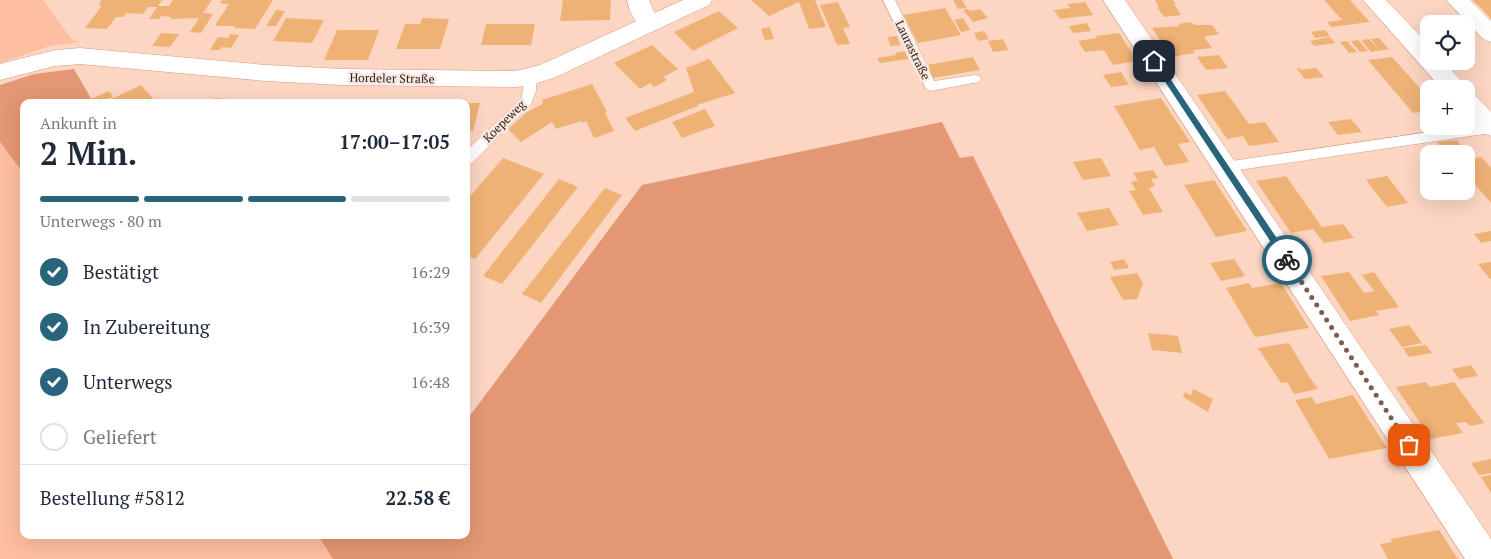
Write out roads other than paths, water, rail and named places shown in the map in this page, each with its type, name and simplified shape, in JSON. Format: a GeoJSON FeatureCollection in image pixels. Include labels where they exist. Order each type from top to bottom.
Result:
{"type":"FeatureCollection","features":[{"type":"Feature","properties":{"kind":"street"},"geometry":{"type":"LineString","coordinates":[[638,0],[641,12],[648,24]]}},
{"type":"Feature","properties":{"kind":"street","name":"Hordeler Straße"},"geometry":{"type":"LineString","coordinates":[[0,72],[28,64],[67,57],[107,58],[266,73],[342,77],[499,80],[531,77],[563,65],[701,0]]}},
{"type":"Feature","properties":{"kind":"street"},"geometry":{"type":"LineString","coordinates":[[1114,0],[1485,559]]}},
{"type":"Feature","properties":{"kind":"street"},"geometry":{"type":"LineString","coordinates":[[1374,0],[1420,49]]}},
{"type":"Feature","properties":{"kind":"street"},"geometry":{"type":"LineString","coordinates":[[1457,0],[1489,29]]}},
{"type":"Feature","properties":{"kind":"street"},"geometry":{"type":"LineString","coordinates":[[1439,70],[1448,80]]}},
{"type":"Feature","properties":{"kind":"street"},"geometry":{"type":"LineString","coordinates":[[1475,110],[1491,128]]}},
{"type":"Feature","properties":{"kind":"lane","name":"Laurastraße"},"geometry":{"type":"LineString","coordinates":[[889,0],[930,86],[975,79]]}},
{"type":"Feature","properties":{"kind":"lane","name":"Koepeweg"},"geometry":{"type":"LineString","coordinates":[[470,156],[526,102],[530,91],[531,77]]}},
{"type":"Feature","properties":{"kind":"lane"},"geometry":{"type":"LineString","coordinates":[[1225,167],[1491,128]]}}]}
